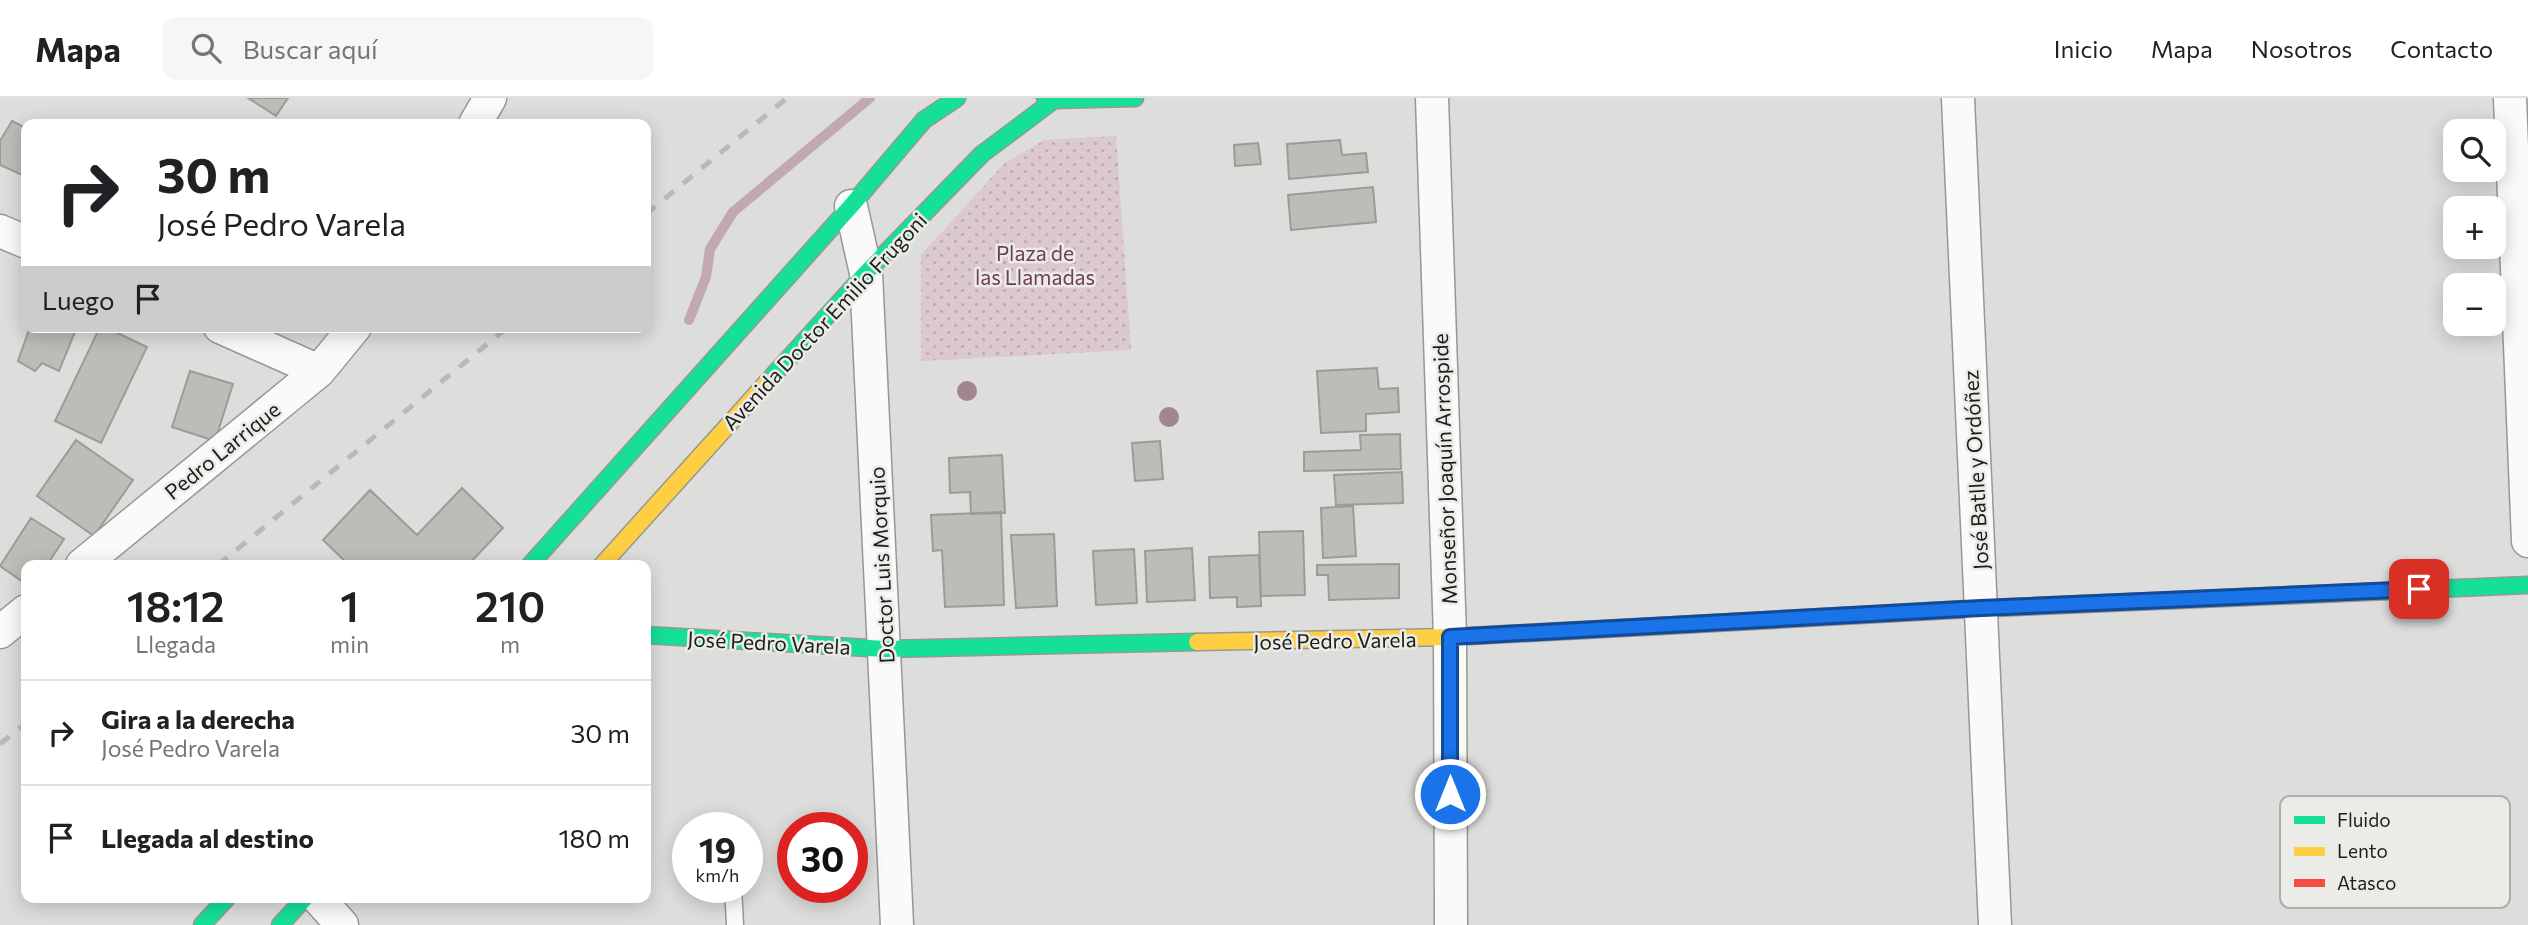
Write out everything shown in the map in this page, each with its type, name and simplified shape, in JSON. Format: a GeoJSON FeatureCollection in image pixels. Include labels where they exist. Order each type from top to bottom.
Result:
{"type":"FeatureCollection","features":[{"type":"Feature","properties":{"kind":"street"},"geometry":{"type":"LineString","coordinates":[[478,119],[490,98]]}},
{"type":"Feature","properties":{"kind":"street"},"geometry":{"type":"LineString","coordinates":[[534,560],[851,206],[923,120],[957,98]]}},
{"type":"Feature","properties":{"kind":"street"},"geometry":{"type":"LineString","coordinates":[[1050,99],[1135,98]]}},
{"type":"Feature","properties":{"kind":"street","name":"Monseñor Joaquín Arrospide"},"geometry":{"type":"LineString","coordinates":[[1432,98],[1450,637],[1451,925]]}},
{"type":"Feature","properties":{"kind":"street","name":"José Batlle y Ordóñez"},"geometry":{"type":"LineString","coordinates":[[1958,98],[1995,925]]}},
{"type":"Feature","properties":{"kind":"street"},"geometry":{"type":"LineString","coordinates":[[2510,98],[2528,541]]}},
{"type":"Feature","properties":{"kind":"street","name":"Avenida Doctor Emilio Frugoni"},"geometry":{"type":"LineString","coordinates":[[607,560],[866,273],[982,153],[1050,99]]}},
{"type":"Feature","properties":{"kind":"street","name":"Doctor Luis Morquio"},"geometry":{"type":"LineString","coordinates":[[851,206],[866,273],[897,925]]}},
{"type":"Feature","properties":{"kind":"street"},"geometry":{"type":"LineString","coordinates":[[0,231],[21,240]]}},
{"type":"Feature","properties":{"kind":"street"},"geometry":{"type":"LineString","coordinates":[[233,333],[318,371]]}},
{"type":"Feature","properties":{"kind":"street","name":"Pedro Larrique"},"geometry":{"type":"LineString","coordinates":[[88,560],[318,371],[350,333]]}},
{"type":"Feature","properties":{"kind":"street","name":"José Pedro Varela"},"geometry":{"type":"LineString","coordinates":[[651,635],[885,649],[1450,637],[1981,608],[2528,585]]}},
{"type":"Feature","properties":{"kind":"street"},"geometry":{"type":"LineString","coordinates":[[0,632],[21,615]]}},
{"type":"Feature","properties":{"kind":"street"},"geometry":{"type":"LineString","coordinates":[[202,925],[222,903]]}},
{"type":"Feature","properties":{"kind":"street"},"geometry":{"type":"LineString","coordinates":[[280,925],[300,903]]}},
{"type":"Feature","properties":{"kind":"street"},"geometry":{"type":"LineString","coordinates":[[322,903],[342,925]]}},
{"type":"Feature","properties":{"kind":"lane"},"geometry":{"type":"LineString","coordinates":[[734,903],[735,925]]}},
{"type":"Feature","properties":{"kind":"green space","name":"Plaza de las Llamadas"},"geometry":{"type":"Polygon","coordinates":[[[1116,136],[1131,350],[921,361],[921,255],[1004,164],[1044,140],[1116,136]]]}},
{"type":"Feature","properties":{"kind":"building"},"geometry":{"type":"Polygon","coordinates":[[[248,98],[288,98],[276,116],[248,98]]]}},
{"type":"Feature","properties":{"kind":"building"},"geometry":{"type":"Polygon","coordinates":[[[12,121],[21,126],[21,175],[0,165],[0,141],[12,121]]]}},
{"type":"Feature","properties":{"kind":"building"},"geometry":{"type":"Polygon","coordinates":[[[1340,140],[1342,155],[1366,153],[1368,172],[1289,179],[1287,144],[1340,140]]]}},
{"type":"Feature","properties":{"kind":"building"},"geometry":{"type":"Polygon","coordinates":[[[1258,143],[1261,164],[1235,166],[1234,145],[1258,143]]]}},
{"type":"Feature","properties":{"kind":"building"},"geometry":{"type":"Polygon","coordinates":[[[1373,187],[1376,222],[1291,230],[1288,195],[1373,187]]]}},
{"type":"Feature","properties":{"kind":"building"},"geometry":{"type":"Polygon","coordinates":[[[28,333],[75,333],[59,371],[42,363],[35,371],[18,361],[28,333]]]}},
{"type":"Feature","properties":{"kind":"building"},"geometry":{"type":"Polygon","coordinates":[[[97,333],[118,333],[147,347],[101,443],[55,421],[97,333]]]}},
{"type":"Feature","properties":{"kind":"building"},"geometry":{"type":"Polygon","coordinates":[[[1377,368],[1379,389],[1398,388],[1399,412],[1366,414],[1366,431],[1321,433],[1317,371],[1377,368]]]}},
{"type":"Feature","properties":{"kind":"building"},"geometry":{"type":"Polygon","coordinates":[[[190,371],[233,384],[215,441],[172,427],[190,371]]]}},
{"type":"Feature","properties":{"kind":"building"},"geometry":{"type":"Polygon","coordinates":[[[1400,434],[1401,469],[1304,471],[1304,452],[1361,450],[1360,435],[1400,434]]]}},
{"type":"Feature","properties":{"kind":"building"},"geometry":{"type":"Polygon","coordinates":[[[76,440],[133,480],[94,536],[37,496],[76,440]]]}},
{"type":"Feature","properties":{"kind":"building"},"geometry":{"type":"Polygon","coordinates":[[[1160,441],[1163,479],[1135,481],[1132,443],[1160,441]]]}},
{"type":"Feature","properties":{"kind":"building"},"geometry":{"type":"Polygon","coordinates":[[[1002,455],[1005,513],[971,514],[970,492],[950,493],[949,458],[1002,455]]]}},
{"type":"Feature","properties":{"kind":"building"},"geometry":{"type":"Polygon","coordinates":[[[1402,472],[1403,503],[1336,505],[1334,475],[1402,472]]]}},
{"type":"Feature","properties":{"kind":"building"},"geometry":{"type":"Polygon","coordinates":[[[462,488],[503,528],[473,560],[344,560],[323,540],[370,490],[417,535],[462,488]]]}},
{"type":"Feature","properties":{"kind":"building"},"geometry":{"type":"Polygon","coordinates":[[[1353,506],[1356,556],[1323,558],[1321,508],[1353,506]]]}},
{"type":"Feature","properties":{"kind":"building"},"geometry":{"type":"Polygon","coordinates":[[[1001,512],[1004,605],[945,607],[942,550],[933,551],[931,515],[1001,512]]]}},
{"type":"Feature","properties":{"kind":"building"},"geometry":{"type":"Polygon","coordinates":[[[31,518],[64,539],[50,560],[21,560],[21,581],[0,566],[31,518]]]}},
{"type":"Feature","properties":{"kind":"building"},"geometry":{"type":"Polygon","coordinates":[[[1303,531],[1305,595],[1261,596],[1259,532],[1303,531]]]}},
{"type":"Feature","properties":{"kind":"building"},"geometry":{"type":"Polygon","coordinates":[[[1054,534],[1057,606],[1016,608],[1011,535],[1054,534]]]}},
{"type":"Feature","properties":{"kind":"building"},"geometry":{"type":"Polygon","coordinates":[[[1192,548],[1195,600],[1147,602],[1145,551],[1192,548]]]}},
{"type":"Feature","properties":{"kind":"building"},"geometry":{"type":"Polygon","coordinates":[[[1134,549],[1137,603],[1096,605],[1093,551],[1134,549]]]}},
{"type":"Feature","properties":{"kind":"building"},"geometry":{"type":"Polygon","coordinates":[[[1259,555],[1261,606],[1237,607],[1237,597],[1210,598],[1209,557],[1259,555]]]}},
{"type":"Feature","properties":{"kind":"building"},"geometry":{"type":"Polygon","coordinates":[[[1399,564],[1399,598],[1329,600],[1328,575],[1317,575],[1317,565],[1399,564]]]}},
{"type":"Feature","properties":{"kind":"waterway"},"geometry":{"type":"LineString","coordinates":[[689,320],[706,277],[710,249],[733,212],[870,98]]}},
{"type":"Feature","properties":{"kind":"railway"},"geometry":{"type":"LineString","coordinates":[[651,210],[787,98]]}},
{"type":"Feature","properties":{"kind":"railway"},"geometry":{"type":"LineString","coordinates":[[224,560],[501,333]]}},
{"type":"Feature","properties":{"kind":"railway"},"geometry":{"type":"LineString","coordinates":[[0,744],[21,727]]}},
{"type":"Feature","properties":{"kind":"traffic: fast"},"geometry":{"type":"LineString","coordinates":[[534,560],[851,206],[924,120],[957,98]]}},
{"type":"Feature","properties":{"kind":"traffic: fast"},"geometry":{"type":"LineString","coordinates":[[1045,98],[1135,98]]}},
{"type":"Feature","properties":{"kind":"traffic: fast"},"geometry":{"type":"LineString","coordinates":[[767,382],[866,273],[982,154],[1054,100]]}},
{"type":"Feature","properties":{"kind":"traffic: fast"},"geometry":{"type":"LineString","coordinates":[[1969,609],[2528,585]]}},
{"type":"Feature","properties":{"kind":"traffic: fast"},"geometry":{"type":"LineString","coordinates":[[651,635],[885,649],[1197,642]]}},
{"type":"Feature","properties":{"kind":"traffic: fast"},"geometry":{"type":"LineString","coordinates":[[202,925],[222,903]]}},
{"type":"Feature","properties":{"kind":"traffic: fast"},"geometry":{"type":"LineString","coordinates":[[280,925],[300,903]]}},
{"type":"Feature","properties":{"kind":"traffic: slow"},"geometry":{"type":"LineString","coordinates":[[607,560],[767,382]]}},
{"type":"Feature","properties":{"kind":"traffic: slow"},"geometry":{"type":"LineString","coordinates":[[1197,642],[1450,637],[1660,626]]}},
{"type":"Feature","properties":{"kind":"traffic: jam"},"geometry":{"type":"LineString","coordinates":[[1660,626],[1969,609]]}},
{"type":"Feature","properties":{"kind":"route"},"geometry":{"type":"LineString","coordinates":[[1450,794],[1450,637],[1981,608],[2419,589]]}}]}
